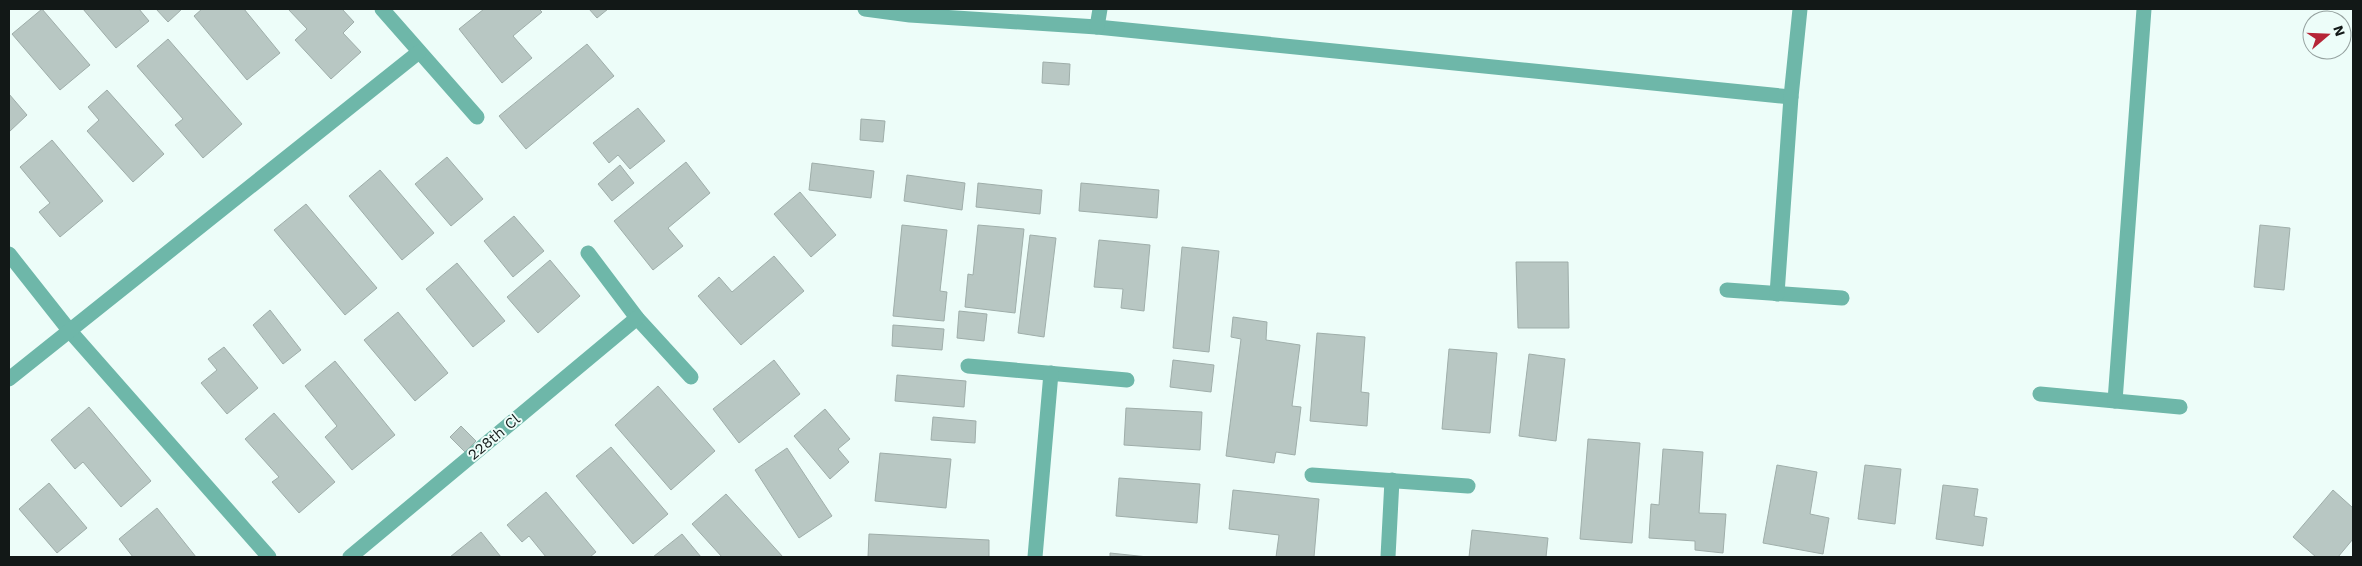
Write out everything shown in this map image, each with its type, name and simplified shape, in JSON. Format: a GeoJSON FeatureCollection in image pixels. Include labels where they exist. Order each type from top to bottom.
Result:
{"type":"FeatureCollection","features":[{"type":"Feature","properties":{"kind":"street"},"geometry":{"type":"LineString","coordinates":[[382,9],[477,117]]}},
{"type":"Feature","properties":{"kind":"street"},"geometry":{"type":"LineString","coordinates":[[865,9],[910,15],[1097,27],[1791,97]]}},
{"type":"Feature","properties":{"kind":"street"},"geometry":{"type":"LineString","coordinates":[[1097,27],[1100,9]]}},
{"type":"Feature","properties":{"kind":"street"},"geometry":{"type":"LineString","coordinates":[[1777,294],[1791,97],[1800,9]]}},
{"type":"Feature","properties":{"kind":"street"},"geometry":{"type":"LineString","coordinates":[[2116,401],[2144,9]]}},
{"type":"Feature","properties":{"kind":"street"},"geometry":{"type":"LineString","coordinates":[[9,379],[420,52]]}},
{"type":"Feature","properties":{"kind":"street"},"geometry":{"type":"LineString","coordinates":[[588,253],[638,318],[691,377]]}},
{"type":"Feature","properties":{"kind":"street"},"geometry":{"type":"LineString","coordinates":[[9,254],[69,330],[269,557]]}},
{"type":"Feature","properties":{"kind":"street"},"geometry":{"type":"LineString","coordinates":[[1728,290],[1842,298]]}},
{"type":"Feature","properties":{"kind":"street","name":"228th Cl"},"geometry":{"type":"LineString","coordinates":[[350,557],[638,318]]}},
{"type":"Feature","properties":{"kind":"street"},"geometry":{"type":"LineString","coordinates":[[968,366],[1127,380]]}},
{"type":"Feature","properties":{"kind":"street"},"geometry":{"type":"LineString","coordinates":[[1035,557],[1050,373]]}},
{"type":"Feature","properties":{"kind":"street"},"geometry":{"type":"LineString","coordinates":[[2040,394],[2180,407]]}},
{"type":"Feature","properties":{"kind":"street"},"geometry":{"type":"LineString","coordinates":[[1312,475],[1468,486]]}},
{"type":"Feature","properties":{"kind":"street"},"geometry":{"type":"LineString","coordinates":[[1388,557],[1392,480]]}},
{"type":"Feature","properties":{"kind":"building"},"geometry":{"type":"Polygon","coordinates":[[[42,9],[90,65],[60,90],[12,34],[42,9]]]}},
{"type":"Feature","properties":{"kind":"building"},"geometry":{"type":"Polygon","coordinates":[[[83,9],[139,9],[149,21],[116,48],[83,9]]]}},
{"type":"Feature","properties":{"kind":"building"},"geometry":{"type":"Polygon","coordinates":[[[156,9],[182,9],[168,22],[156,9]]]}},
{"type":"Feature","properties":{"kind":"building"},"geometry":{"type":"Polygon","coordinates":[[[202,9],[244,9],[280,53],[247,80],[194,16],[202,9]]]}},
{"type":"Feature","properties":{"kind":"building"},"geometry":{"type":"Polygon","coordinates":[[[288,9],[342,9],[354,22],[343,33],[361,52],[331,79],[295,40],[307,29],[288,9]]]}},
{"type":"Feature","properties":{"kind":"building"},"geometry":{"type":"Polygon","coordinates":[[[484,9],[539,9],[542,12],[513,36],[532,58],[502,83],[459,29],[484,9]]]}},
{"type":"Feature","properties":{"kind":"building"},"geometry":{"type":"Polygon","coordinates":[[[589,9],[608,9],[597,18],[589,9]]]}},
{"type":"Feature","properties":{"kind":"building"},"geometry":{"type":"Polygon","coordinates":[[[168,39],[242,124],[203,158],[175,125],[183,119],[137,66],[168,39]]]}},
{"type":"Feature","properties":{"kind":"building"},"geometry":{"type":"Polygon","coordinates":[[[587,44],[614,76],[526,149],[499,116],[587,44]]]}},
{"type":"Feature","properties":{"kind":"building"},"geometry":{"type":"Polygon","coordinates":[[[1043,62],[1070,64],[1069,85],[1042,83],[1043,62]]]}},
{"type":"Feature","properties":{"kind":"building"},"geometry":{"type":"Polygon","coordinates":[[[107,90],[164,154],[133,182],[87,131],[99,120],[88,107],[107,90]]]}},
{"type":"Feature","properties":{"kind":"building"},"geometry":{"type":"Polygon","coordinates":[[[9,94],[27,115],[9,132],[9,94]]]}},
{"type":"Feature","properties":{"kind":"building"},"geometry":{"type":"Polygon","coordinates":[[[638,108],[665,141],[630,169],[618,155],[609,163],[593,143],[638,108]]]}},
{"type":"Feature","properties":{"kind":"building"},"geometry":{"type":"Polygon","coordinates":[[[861,119],[885,121],[883,142],[860,140],[861,119]]]}},
{"type":"Feature","properties":{"kind":"building"},"geometry":{"type":"Polygon","coordinates":[[[52,140],[103,201],[60,237],[39,212],[50,203],[20,167],[52,140]]]}},
{"type":"Feature","properties":{"kind":"building"},"geometry":{"type":"Polygon","coordinates":[[[447,157],[483,199],[451,226],[415,184],[447,157]]]}},
{"type":"Feature","properties":{"kind":"building"},"geometry":{"type":"Polygon","coordinates":[[[686,162],[710,193],[668,228],[683,246],[653,270],[614,221],[686,162]]]}},
{"type":"Feature","properties":{"kind":"building"},"geometry":{"type":"Polygon","coordinates":[[[812,163],[874,171],[871,198],[809,190],[812,163]]]}},
{"type":"Feature","properties":{"kind":"building"},"geometry":{"type":"Polygon","coordinates":[[[620,165],[634,183],[612,201],[598,184],[620,165]]]}},
{"type":"Feature","properties":{"kind":"building"},"geometry":{"type":"Polygon","coordinates":[[[380,170],[434,233],[402,260],[349,196],[380,170]]]}},
{"type":"Feature","properties":{"kind":"building"},"geometry":{"type":"Polygon","coordinates":[[[907,175],[965,183],[962,210],[904,201],[907,175]]]}},
{"type":"Feature","properties":{"kind":"building"},"geometry":{"type":"Polygon","coordinates":[[[978,183],[1042,190],[1040,214],[976,207],[978,183]]]}},
{"type":"Feature","properties":{"kind":"building"},"geometry":{"type":"Polygon","coordinates":[[[1081,183],[1159,190],[1157,218],[1079,211],[1081,183]]]}},
{"type":"Feature","properties":{"kind":"building"},"geometry":{"type":"Polygon","coordinates":[[[800,192],[836,235],[811,257],[774,214],[800,192]]]}},
{"type":"Feature","properties":{"kind":"building"},"geometry":{"type":"Polygon","coordinates":[[[306,204],[377,288],[345,315],[274,230],[306,204]]]}},
{"type":"Feature","properties":{"kind":"building"},"geometry":{"type":"Polygon","coordinates":[[[514,216],[544,251],[513,277],[484,241],[514,216]]]}},
{"type":"Feature","properties":{"kind":"building"},"geometry":{"type":"Polygon","coordinates":[[[902,225],[947,230],[940,291],[947,292],[944,321],[893,316],[902,225]]]}},
{"type":"Feature","properties":{"kind":"building"},"geometry":{"type":"Polygon","coordinates":[[[978,225],[1024,229],[1015,313],[965,307],[968,274],[973,275],[978,225]]]}},
{"type":"Feature","properties":{"kind":"building"},"geometry":{"type":"Polygon","coordinates":[[[2260,225],[2290,228],[2284,290],[2254,287],[2260,225]]]}},
{"type":"Feature","properties":{"kind":"building"},"geometry":{"type":"Polygon","coordinates":[[[1030,235],[1056,238],[1044,337],[1018,333],[1030,235]]]}},
{"type":"Feature","properties":{"kind":"building"},"geometry":{"type":"Polygon","coordinates":[[[1099,240],[1150,245],[1144,311],[1121,308],[1123,289],[1094,287],[1099,240]]]}},
{"type":"Feature","properties":{"kind":"building"},"geometry":{"type":"Polygon","coordinates":[[[1182,247],[1219,251],[1209,352],[1173,348],[1182,247]]]}},
{"type":"Feature","properties":{"kind":"building"},"geometry":{"type":"Polygon","coordinates":[[[774,256],[804,291],[741,345],[698,296],[719,277],[732,292],[774,256]]]}},
{"type":"Feature","properties":{"kind":"building"},"geometry":{"type":"Polygon","coordinates":[[[550,260],[580,296],[538,333],[507,297],[550,260]]]}},
{"type":"Feature","properties":{"kind":"building"},"geometry":{"type":"Polygon","coordinates":[[[1516,262],[1568,262],[1569,328],[1518,328],[1516,262]]]}},
{"type":"Feature","properties":{"kind":"building"},"geometry":{"type":"Polygon","coordinates":[[[457,263],[505,321],[473,347],[426,289],[457,263]]]}},
{"type":"Feature","properties":{"kind":"building"},"geometry":{"type":"Polygon","coordinates":[[[270,310],[301,350],[283,364],[253,325],[270,310]]]}},
{"type":"Feature","properties":{"kind":"building"},"geometry":{"type":"Polygon","coordinates":[[[959,311],[987,314],[984,341],[957,338],[959,311]]]}},
{"type":"Feature","properties":{"kind":"building"},"geometry":{"type":"Polygon","coordinates":[[[398,312],[448,373],[415,401],[364,340],[398,312]]]}},
{"type":"Feature","properties":{"kind":"building"},"geometry":{"type":"Polygon","coordinates":[[[1233,317],[1267,322],[1266,340],[1300,345],[1292,406],[1301,407],[1295,455],[1276,452],[1274,463],[1226,456],[1241,339],[1231,337],[1233,317]]]}},
{"type":"Feature","properties":{"kind":"building"},"geometry":{"type":"Polygon","coordinates":[[[893,325],[944,329],[942,350],[892,346],[893,325]]]}},
{"type":"Feature","properties":{"kind":"building"},"geometry":{"type":"Polygon","coordinates":[[[1317,333],[1365,337],[1361,392],[1369,393],[1367,426],[1310,421],[1317,333]]]}},
{"type":"Feature","properties":{"kind":"building"},"geometry":{"type":"Polygon","coordinates":[[[224,347],[258,388],[227,414],[201,383],[217,370],[208,359],[224,347]]]}},
{"type":"Feature","properties":{"kind":"building"},"geometry":{"type":"Polygon","coordinates":[[[1449,349],[1497,353],[1490,433],[1442,429],[1449,349]]]}},
{"type":"Feature","properties":{"kind":"building"},"geometry":{"type":"Polygon","coordinates":[[[1529,354],[1565,359],[1556,441],[1519,436],[1529,354]]]}},
{"type":"Feature","properties":{"kind":"building"},"geometry":{"type":"Polygon","coordinates":[[[774,360],[800,394],[739,443],[713,409],[774,360]]]}},
{"type":"Feature","properties":{"kind":"building"},"geometry":{"type":"Polygon","coordinates":[[[1173,360],[1214,365],[1211,392],[1170,387],[1173,360]]]}},
{"type":"Feature","properties":{"kind":"building"},"geometry":{"type":"Polygon","coordinates":[[[335,361],[395,435],[352,470],[325,437],[337,426],[305,386],[335,361]]]}},
{"type":"Feature","properties":{"kind":"building"},"geometry":{"type":"Polygon","coordinates":[[[897,375],[966,381],[964,407],[895,401],[897,375]]]}},
{"type":"Feature","properties":{"kind":"building"},"geometry":{"type":"Polygon","coordinates":[[[658,386],[715,451],[671,490],[615,425],[658,386]]]}},
{"type":"Feature","properties":{"kind":"building"},"geometry":{"type":"Polygon","coordinates":[[[89,407],[151,481],[121,507],[83,462],[75,469],[51,440],[89,407]]]}},
{"type":"Feature","properties":{"kind":"building"},"geometry":{"type":"Polygon","coordinates":[[[1126,408],[1202,412],[1200,450],[1124,445],[1126,408]]]}},
{"type":"Feature","properties":{"kind":"building"},"geometry":{"type":"Polygon","coordinates":[[[825,409],[850,439],[838,449],[849,462],[830,479],[794,436],[825,409]]]}},
{"type":"Feature","properties":{"kind":"building"},"geometry":{"type":"Polygon","coordinates":[[[274,413],[335,482],[299,513],[272,482],[279,477],[245,439],[274,413]]]}},
{"type":"Feature","properties":{"kind":"building"},"geometry":{"type":"Polygon","coordinates":[[[933,417],[976,421],[975,443],[931,440],[933,417]]]}},
{"type":"Feature","properties":{"kind":"building"},"geometry":{"type":"Polygon","coordinates":[[[461,426],[476,441],[465,452],[450,437],[461,426]]]}},
{"type":"Feature","properties":{"kind":"building"},"geometry":{"type":"Polygon","coordinates":[[[1588,439],[1640,443],[1632,543],[1580,539],[1588,439]]]}},
{"type":"Feature","properties":{"kind":"building"},"geometry":{"type":"Polygon","coordinates":[[[611,447],[668,514],[633,544],[576,476],[611,447]]]}},
{"type":"Feature","properties":{"kind":"building"},"geometry":{"type":"Polygon","coordinates":[[[787,448],[832,516],[799,538],[755,470],[787,448]]]}},
{"type":"Feature","properties":{"kind":"building"},"geometry":{"type":"Polygon","coordinates":[[[1663,449],[1703,452],[1699,513],[1726,514],[1723,553],[1695,550],[1695,541],[1649,538],[1651,504],[1659,505],[1663,449]]]}},
{"type":"Feature","properties":{"kind":"building"},"geometry":{"type":"Polygon","coordinates":[[[880,453],[951,459],[946,508],[875,501],[880,453]]]}},
{"type":"Feature","properties":{"kind":"building"},"geometry":{"type":"Polygon","coordinates":[[[1777,465],[1817,472],[1810,514],[1829,518],[1823,554],[1763,543],[1777,465]]]}},
{"type":"Feature","properties":{"kind":"building"},"geometry":{"type":"Polygon","coordinates":[[[1865,465],[1901,469],[1895,524],[1858,519],[1865,465]]]}},
{"type":"Feature","properties":{"kind":"building"},"geometry":{"type":"Polygon","coordinates":[[[1119,478],[1200,484],[1197,523],[1116,516],[1119,478]]]}},
{"type":"Feature","properties":{"kind":"building"},"geometry":{"type":"Polygon","coordinates":[[[49,483],[87,528],[57,553],[19,509],[49,483]]]}},
{"type":"Feature","properties":{"kind":"building"},"geometry":{"type":"Polygon","coordinates":[[[1943,485],[1978,489],[1974,516],[1987,518],[1983,546],[1936,539],[1943,485]]]}},
{"type":"Feature","properties":{"kind":"building"},"geometry":{"type":"Polygon","coordinates":[[[1233,490],[1319,499],[1314,557],[1276,557],[1279,535],[1229,529],[1233,490]]]}},
{"type":"Feature","properties":{"kind":"building"},"geometry":{"type":"Polygon","coordinates":[[[2333,490],[2353,508],[2353,539],[2338,557],[2316,557],[2293,537],[2333,490]]]}},
{"type":"Feature","properties":{"kind":"building"},"geometry":{"type":"Polygon","coordinates":[[[546,492],[596,552],[590,557],[546,557],[529,536],[522,542],[507,525],[546,492]]]}},
{"type":"Feature","properties":{"kind":"building"},"geometry":{"type":"Polygon","coordinates":[[[726,494],[783,557],[722,557],[692,524],[726,494]]]}},
{"type":"Feature","properties":{"kind":"building"},"geometry":{"type":"Polygon","coordinates":[[[157,508],[196,557],[133,557],[119,539],[157,508]]]}},
{"type":"Feature","properties":{"kind":"building"},"geometry":{"type":"Polygon","coordinates":[[[1472,530],[1548,538],[1546,557],[1469,557],[1472,530]]]}},
{"type":"Feature","properties":{"kind":"building"},"geometry":{"type":"Polygon","coordinates":[[[481,532],[501,557],[450,557],[481,532]]]}},
{"type":"Feature","properties":{"kind":"building"},"geometry":{"type":"Polygon","coordinates":[[[682,534],[701,557],[653,557],[682,534]]]}},
{"type":"Feature","properties":{"kind":"building"},"geometry":{"type":"Polygon","coordinates":[[[869,534],[989,540],[989,557],[868,557],[869,534]]]}},
{"type":"Feature","properties":{"kind":"building"},"geometry":{"type":"Polygon","coordinates":[[[1110,553],[1148,557],[1110,557],[1110,553]]]}}]}
